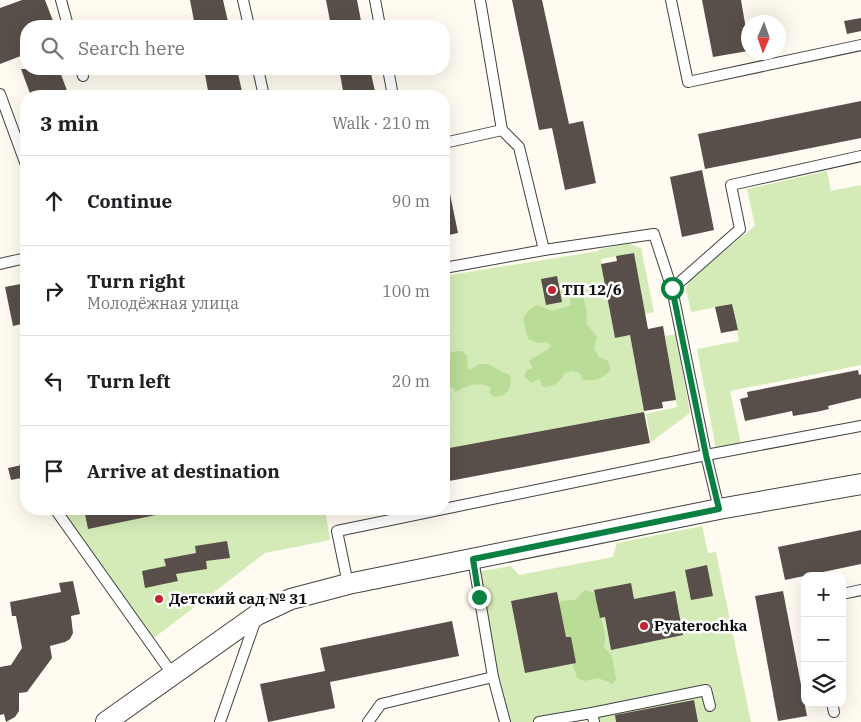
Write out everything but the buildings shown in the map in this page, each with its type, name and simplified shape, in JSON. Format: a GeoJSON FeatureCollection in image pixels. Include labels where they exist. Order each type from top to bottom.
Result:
{"type":"FeatureCollection","features":[{"type":"Feature","properties":{"kind":"street"},"geometry":{"type":"LineString","coordinates":[[106,722],[257,616],[291,599],[348,584],[719,509],[861,484]]}},
{"type":"Feature","properties":{"kind":"lane"},"geometry":{"type":"LineString","coordinates":[[61,0],[66,20]]}},
{"type":"Feature","properties":{"kind":"lane"},"geometry":{"type":"LineString","coordinates":[[243,0],[247,20]]}},
{"type":"Feature","properties":{"kind":"lane"},"geometry":{"type":"LineString","coordinates":[[375,0],[379,20]]}},
{"type":"Feature","properties":{"kind":"lane"},"geometry":{"type":"LineString","coordinates":[[480,0],[502,130],[519,147],[544,250]]}},
{"type":"Feature","properties":{"kind":"lane"},"geometry":{"type":"LineString","coordinates":[[671,0],[688,82],[861,45]]}},
{"type":"Feature","properties":{"kind":"lane"},"geometry":{"type":"LineString","coordinates":[[259,75],[263,90]]}},
{"type":"Feature","properties":{"kind":"lane"},"geometry":{"type":"LineString","coordinates":[[389,75],[392,90]]}},
{"type":"Feature","properties":{"kind":"lane"},"geometry":{"type":"LineString","coordinates":[[0,94],[20,149]]}},
{"type":"Feature","properties":{"kind":"lane"},"geometry":{"type":"LineString","coordinates":[[450,142],[502,130]]}},
{"type":"Feature","properties":{"kind":"lane"},"geometry":{"type":"LineString","coordinates":[[672,288],[740,229],[731,185],[861,156]]}},
{"type":"Feature","properties":{"kind":"lane"},"geometry":{"type":"LineString","coordinates":[[450,267],[544,250],[654,234],[672,288],[719,509]]}},
{"type":"Feature","properties":{"kind":"lane"},"geometry":{"type":"LineString","coordinates":[[0,264],[20,259]]}},
{"type":"Feature","properties":{"kind":"lane"},"geometry":{"type":"LineString","coordinates":[[450,508],[706,455],[861,426]]}},
{"type":"Feature","properties":{"kind":"lane"},"geometry":{"type":"LineString","coordinates":[[59,515],[173,675]]}},
{"type":"Feature","properties":{"kind":"lane"},"geometry":{"type":"LineString","coordinates":[[348,584],[337,531],[415,515]]}},
{"type":"Feature","properties":{"kind":"lane"},"geometry":{"type":"LineString","coordinates":[[473,559],[494,677],[505,722]]}},
{"type":"Feature","properties":{"kind":"lane"},"geometry":{"type":"LineString","coordinates":[[846,593],[861,590]]}},
{"type":"Feature","properties":{"kind":"lane"},"geometry":{"type":"LineString","coordinates":[[220,722],[257,616]]}},
{"type":"Feature","properties":{"kind":"lane"},"geometry":{"type":"LineString","coordinates":[[368,722],[381,704],[494,677]]}},
{"type":"Feature","properties":{"kind":"lane"},"geometry":{"type":"LineString","coordinates":[[539,722],[593,717],[706,690],[710,706]]}},
{"type":"Feature","properties":{"kind":"green space"},"geometry":{"type":"Polygon","coordinates":[[[827,171],[831,191],[861,185],[861,365],[730,391],[741,444],[716,449],[697,349],[739,341],[732,304],[691,312],[686,289],[690,279],[755,226],[747,189],[827,171]]]}},
{"type":"Feature","properties":{"kind":"green space"},"geometry":{"type":"Polygon","coordinates":[[[629,244],[641,248],[654,312],[645,314],[634,253],[601,259],[615,338],[630,335],[644,412],[450,448],[450,275],[599,251],[599,249],[629,244]]]}},
{"type":"Feature","properties":{"kind":"green space"},"geometry":{"type":"Polygon","coordinates":[[[577,281],[585,283],[583,296],[587,324],[597,337],[594,348],[599,357],[608,361],[611,370],[605,376],[595,380],[583,380],[580,373],[572,371],[565,373],[559,381],[551,386],[543,387],[539,379],[531,383],[524,376],[527,370],[533,368],[529,361],[551,346],[547,342],[538,343],[528,339],[523,318],[530,309],[537,305],[552,311],[571,305],[569,292],[577,281]]]}},
{"type":"Feature","properties":{"kind":"green space"},"geometry":{"type":"Polygon","coordinates":[[[676,334],[690,413],[651,442],[646,414],[677,407],[665,336],[676,334]]]}},
{"type":"Feature","properties":{"kind":"green space"},"geometry":{"type":"Polygon","coordinates":[[[462,351],[467,356],[468,369],[470,370],[481,364],[486,364],[510,375],[511,382],[508,391],[501,396],[494,397],[489,393],[491,388],[477,384],[455,392],[454,388],[450,387],[450,353],[462,351]]]}},
{"type":"Feature","properties":{"kind":"green space","name":"Детский сад № 31"},"geometry":{"type":"Polygon","coordinates":[[[52,515],[326,515],[330,540],[265,553],[146,644],[52,515]]]}},
{"type":"Feature","properties":{"kind":"green space"},"geometry":{"type":"Polygon","coordinates":[[[702,526],[708,553],[716,552],[751,722],[594,722],[592,713],[539,722],[505,722],[477,572],[511,566],[519,575],[613,557],[617,543],[702,526]]]}},
{"type":"Feature","properties":{"kind":"green space"},"geometry":{"type":"Polygon","coordinates":[[[585,590],[593,592],[598,602],[605,633],[604,647],[612,656],[616,680],[613,684],[598,678],[584,681],[577,678],[555,606],[562,601],[575,600],[585,590]]]}},
{"type":"Feature","properties":{"kind":"place","name":"ТП 12/6"},"geometry":{"type":"Point","coordinates":[552,290]}},
{"type":"Feature","properties":{"kind":"place","name":"Детский сад № 31"},"geometry":{"type":"Point","coordinates":[159,599]}},
{"type":"Feature","properties":{"kind":"place","name":"Pyaterochka"},"geometry":{"type":"Point","coordinates":[644,626]}},
{"type":"Feature","properties":{"kind":"route"},"geometry":{"type":"LineString","coordinates":[[479,597],[473,559],[719,509],[672,288]]}}]}
